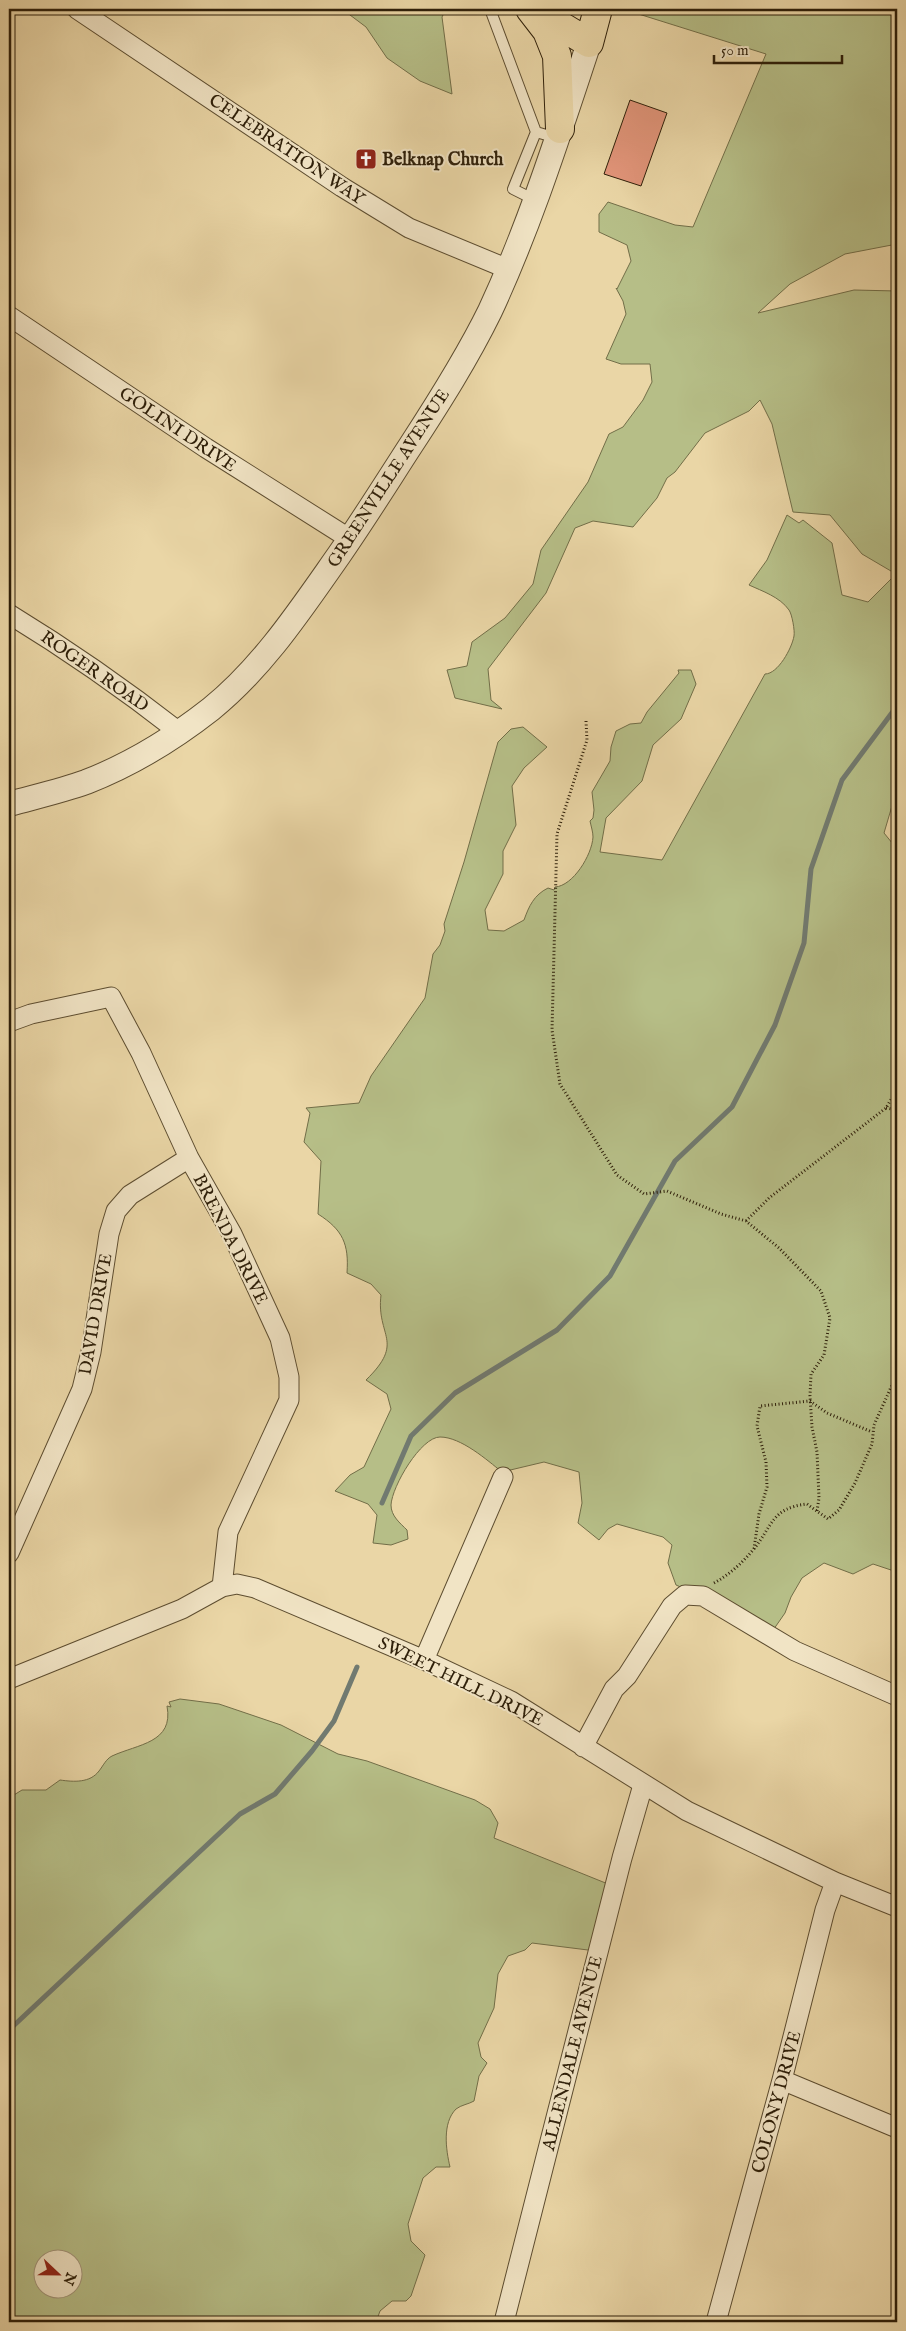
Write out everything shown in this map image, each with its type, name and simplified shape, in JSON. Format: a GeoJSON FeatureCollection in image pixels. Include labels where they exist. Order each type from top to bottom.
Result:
{"type":"FeatureCollection","features":[{"type":"Feature","properties":{"kind":"main road"},"geometry":{"type":"LineString","coordinates":[[530,9],[547,31],[557,56],[551,133]]}},
{"type":"Feature","properties":{"kind":"main road"},"geometry":{"type":"LineString","coordinates":[[538,9],[548,18],[591,20]]}},
{"type":"Feature","properties":{"kind":"street","name":"CELEBRATION WAY"},"geometry":{"type":"LineString","coordinates":[[78,9],[342,187],[409,228],[508,268]]}},
{"type":"Feature","properties":{"kind":"street","name":"GREENVILLE AVENUE"},"geometry":{"type":"LineString","coordinates":[[9,804],[85,783],[120,767],[178,732],[212,708],[246,677],[280,637],[350,539],[463,362],[490,312],[535,200],[551,133],[591,20]]}},
{"type":"Feature","properties":{"kind":"street","name":"GOLINI DRIVE"},"geometry":{"type":"LineString","coordinates":[[9,316],[206,448],[350,539]]}},
{"type":"Feature","properties":{"kind":"street","name":"ROGER ROAD"},"geometry":{"type":"LineString","coordinates":[[9,614],[68,650],[128,692],[178,732]]}},
{"type":"Feature","properties":{"kind":"street","name":"BRENDA DRIVE"},"geometry":{"type":"LineString","coordinates":[[9,1022],[31,1014],[111,997],[141,1053],[189,1158],[232,1234],[280,1338],[289,1377],[289,1400],[228,1532],[222,1587]]}},
{"type":"Feature","properties":{"kind":"street","name":"DAVID DRIVE"},"geometry":{"type":"LineString","coordinates":[[9,1553],[82,1389],[91,1352],[109,1234],[116,1211],[130,1195],[189,1158]]}},
{"type":"Feature","properties":{"kind":"street"},"geometry":{"type":"LineString","coordinates":[[424,1660],[503,1477]]}},
{"type":"Feature","properties":{"kind":"street","name":"SWEET HILL DRIVE"},"geometry":{"type":"LineString","coordinates":[[9,1679],[182,1609],[222,1587],[237,1584],[255,1588],[424,1660],[511,1702],[687,1811],[836,1882],[897,1907]]}},
{"type":"Feature","properties":{"kind":"street"},"geometry":{"type":"LineString","coordinates":[[583,1746],[614,1689],[627,1676],[672,1606],[685,1595],[703,1596],[795,1651],[897,1696]]}},
{"type":"Feature","properties":{"kind":"street","name":"ALLENDALE AVENUE"},"geometry":{"type":"LineString","coordinates":[[504,2322],[622,1858],[643,1785]]}},
{"type":"Feature","properties":{"kind":"street","name":"COLONY DRIVE"},"geometry":{"type":"LineString","coordinates":[[716,2322],[782,2080],[825,1910],[836,1882]]}},
{"type":"Feature","properties":{"kind":"street"},"geometry":{"type":"LineString","coordinates":[[782,2080],[897,2128]]}},
{"type":"Feature","properties":{"kind":"lane"},"geometry":{"type":"LineString","coordinates":[[490,9],[551,133]]}},
{"type":"Feature","properties":{"kind":"path"},"geometry":{"type":"LineString","coordinates":[[586,721],[587,740],[557,834],[552,1030],[560,1084],[617,1175],[644,1194],[667,1191],[720,1214],[746,1221],[779,1248],[821,1291],[830,1318],[824,1355],[811,1374],[812,1427],[817,1452],[819,1498],[817,1511]]}},
{"type":"Feature","properties":{"kind":"path"},"geometry":{"type":"LineString","coordinates":[[746,1221],[769,1198],[886,1108],[897,1088]]}},
{"type":"Feature","properties":{"kind":"path"},"geometry":{"type":"LineString","coordinates":[[886,1108],[897,1110]]}},
{"type":"Feature","properties":{"kind":"path"},"geometry":{"type":"LineString","coordinates":[[703,1596],[710,1585],[727,1576],[754,1550],[772,1520],[789,1506],[807,1504],[828,1519],[839,1510],[855,1483],[872,1444],[872,1432],[897,1374]]}},
{"type":"Feature","properties":{"kind":"path"},"geometry":{"type":"LineString","coordinates":[[754,1550],[767,1487],[766,1462],[757,1426],[760,1406],[810,1400],[827,1413],[872,1432]]}},
{"type":"Feature","properties":{"kind":"green space"},"geometry":{"type":"Polygon","coordinates":[[[342,9],[446,9],[442,17],[452,94],[420,81],[387,58],[366,27],[342,9]]]}},
{"type":"Feature","properties":{"kind":"green space"},"geometry":{"type":"Polygon","coordinates":[[[630,9],[897,9],[897,244],[845,254],[790,284],[758,313],[854,290],[897,291],[897,789],[884,833],[897,849],[897,1572],[873,1564],[853,1574],[824,1563],[802,1578],[791,1597],[785,1613],[769,1636],[676,1585],[668,1563],[672,1545],[663,1537],[617,1524],[608,1529],[599,1540],[578,1523],[582,1503],[579,1472],[544,1462],[502,1472],[473,1450],[448,1438],[432,1439],[424,1445],[409,1464],[396,1486],[391,1509],[396,1519],[407,1530],[408,1539],[391,1545],[373,1543],[377,1515],[368,1504],[335,1491],[350,1475],[364,1467],[391,1409],[387,1394],[366,1380],[385,1356],[387,1347],[387,1339],[382,1321],[381,1295],[371,1284],[347,1273],[347,1254],[343,1239],[327,1220],[318,1214],[321,1161],[304,1142],[310,1113],[306,1108],[359,1103],[371,1076],[425,998],[433,954],[440,945],[445,931],[444,924],[464,862],[498,742],[511,729],[523,727],[547,747],[524,768],[512,786],[516,825],[503,851],[503,874],[485,910],[488,930],[504,931],[524,920],[530,906],[539,894],[548,888],[554,890],[555,887],[562,885],[575,875],[585,860],[592,844],[593,837],[590,821],[593,818],[594,810],[592,792],[610,761],[611,747],[616,731],[630,724],[641,723],[647,712],[679,673],[678,670],[691,670],[696,684],[681,719],[653,745],[642,781],[606,818],[600,852],[662,860],[765,674],[775,670],[793,641],[794,627],[789,610],[776,598],[749,585],[767,560],[787,515],[799,523],[803,520],[832,543],[842,595],[868,602],[896,574],[862,554],[830,515],[793,512],[772,424],[760,400],[749,411],[705,433],[675,472],[667,478],[657,498],[633,527],[593,521],[575,528],[546,593],[488,669],[491,700],[502,709],[455,698],[447,670],[467,666],[472,642],[505,618],[533,584],[541,550],[588,482],[609,434],[623,427],[643,400],[652,382],[650,364],[621,364],[606,359],[626,314],[623,301],[616,288],[631,261],[627,245],[599,232],[599,214],[608,202],[675,225],[693,227],[766,54],[629,11],[630,9]]]}},
{"type":"Feature","properties":{"kind":"green space"},"geometry":{"type":"Polygon","coordinates":[[[180,1699],[219,1704],[281,1725],[338,1754],[367,1761],[475,1800],[490,1809],[498,1823],[494,1838],[608,1884],[592,1947],[588,1950],[532,1943],[525,1950],[508,1956],[498,1974],[494,2008],[478,2043],[481,2057],[487,2063],[479,2076],[474,2101],[456,2109],[452,2115],[446,2137],[450,2167],[436,2167],[423,2178],[408,2224],[411,2241],[425,2255],[411,2296],[406,2301],[392,2301],[380,2311],[376,2322],[9,2322],[9,1798],[22,1790],[46,1790],[60,1780],[76,1781],[91,1778],[110,1757],[143,1745],[160,1735],[165,1728],[168,1718],[167,1706],[171,1707],[169,1702],[180,1699]]]}},
{"type":"Feature","properties":{"kind":"building"},"geometry":{"type":"Polygon","coordinates":[[[630,100],[667,113],[641,186],[604,174],[630,100]]]}},
{"type":"Feature","properties":{"kind":"waterway"},"geometry":{"type":"LineString","coordinates":[[382,1503],[411,1436],[455,1393],[557,1330],[610,1276],[675,1161],[732,1107],[775,1025],[804,943],[811,869],[842,780],[897,706]]}},
{"type":"Feature","properties":{"kind":"waterway"},"geometry":{"type":"LineString","coordinates":[[9,2030],[240,1814],[275,1794],[312,1751],[334,1721],[357,1667]]}},
{"type":"Feature","properties":{"kind":"place","name":"Belknap Church"},"geometry":{"type":"Point","coordinates":[366,159]}}]}
